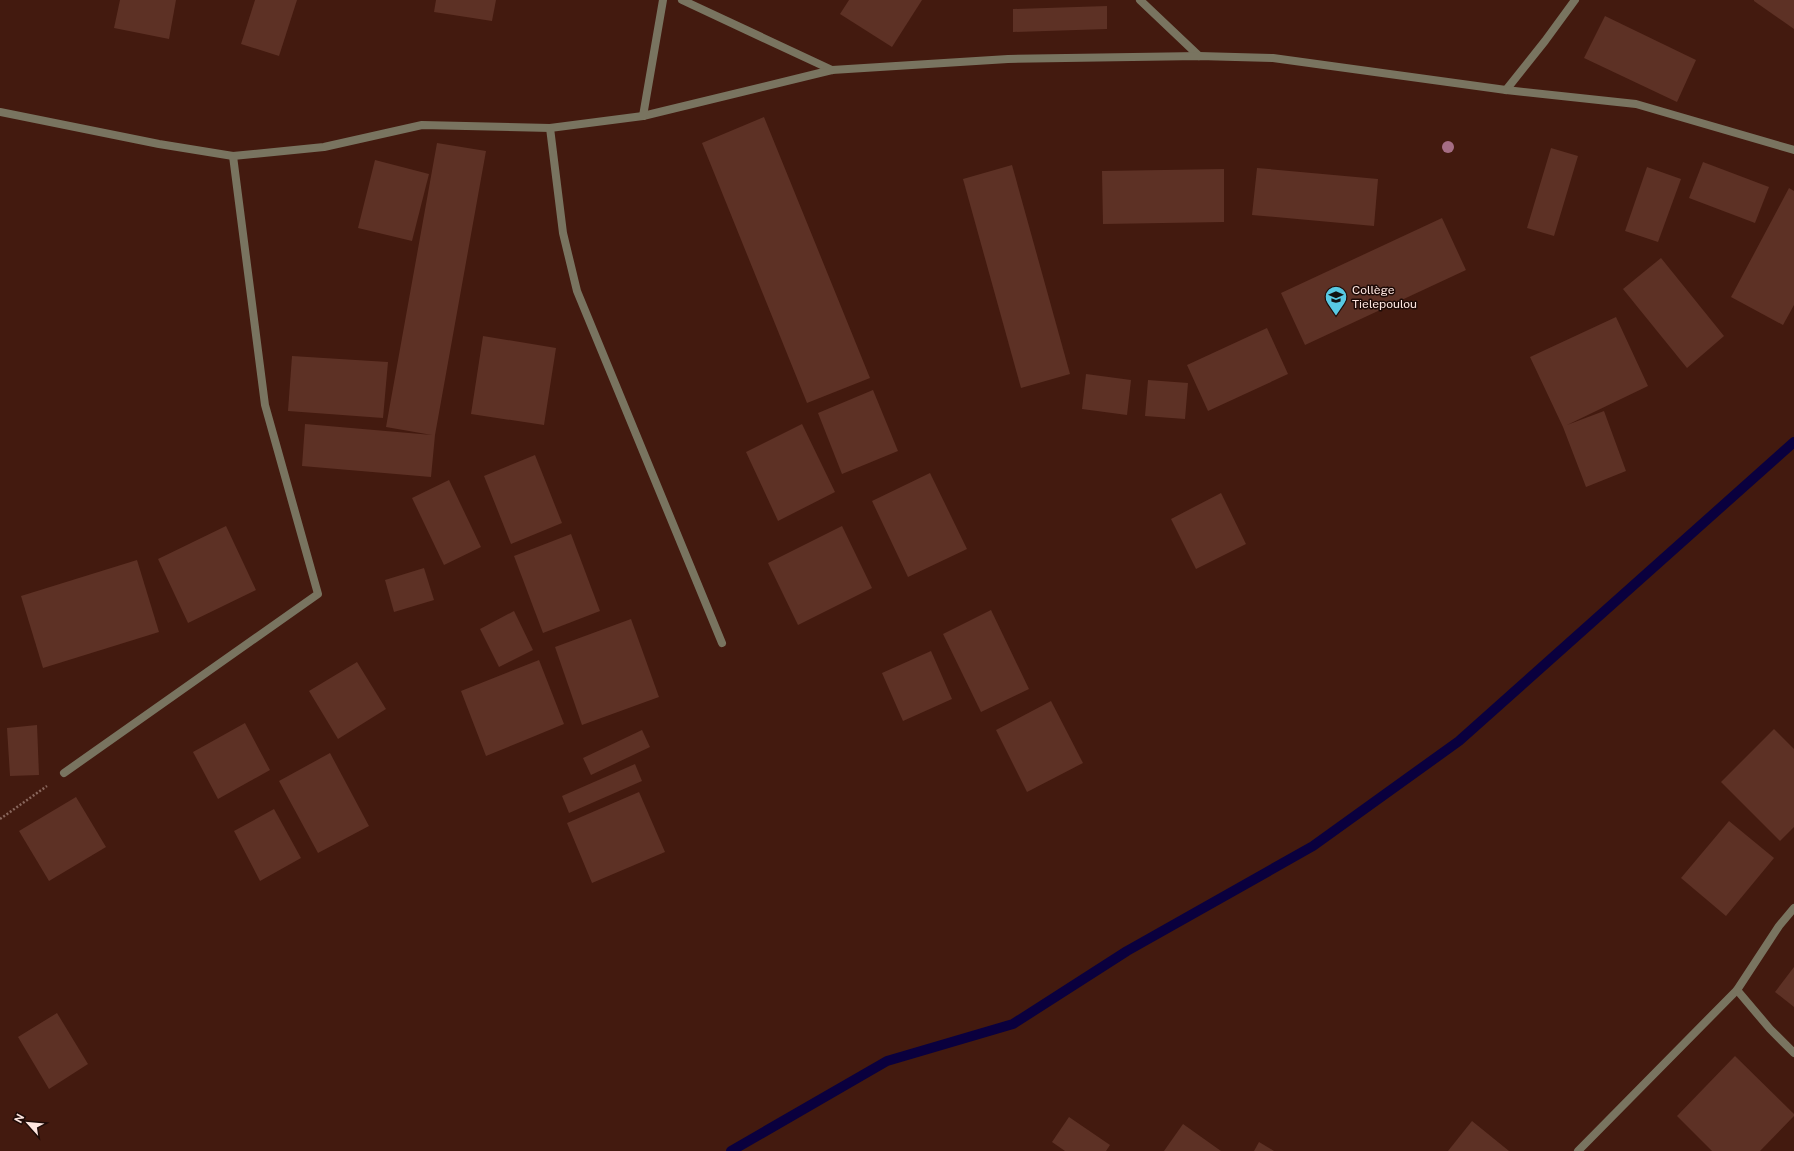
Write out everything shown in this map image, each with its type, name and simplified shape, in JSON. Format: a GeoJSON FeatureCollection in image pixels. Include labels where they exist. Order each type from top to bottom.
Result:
{"type":"FeatureCollection","features":[{"type":"Feature","properties":{"kind":"street"},"geometry":{"type":"LineString","coordinates":[[643,116],[663,0]]}},
{"type":"Feature","properties":{"kind":"street"},"geometry":{"type":"LineString","coordinates":[[682,0],[832,70]]}},
{"type":"Feature","properties":{"kind":"street"},"geometry":{"type":"LineString","coordinates":[[1140,0],[1199,56]]}},
{"type":"Feature","properties":{"kind":"street"},"geometry":{"type":"LineString","coordinates":[[1506,90],[1546,41],[1575,0]]}},
{"type":"Feature","properties":{"kind":"street"},"geometry":{"type":"LineString","coordinates":[[0,112],[159,144],[233,156],[324,147],[422,125],[550,128],[643,116],[832,70],[1008,59],[1199,56],[1273,58],[1506,90],[1636,104],[1794,150]]}},
{"type":"Feature","properties":{"kind":"street"},"geometry":{"type":"LineString","coordinates":[[550,128],[563,233],[577,291],[722,643]]}},
{"type":"Feature","properties":{"kind":"street"},"geometry":{"type":"LineString","coordinates":[[64,773],[318,594],[266,405],[233,156]]}},
{"type":"Feature","properties":{"kind":"street"},"geometry":{"type":"LineString","coordinates":[[1578,1151],[1737,990],[1779,926],[1794,908]]}},
{"type":"Feature","properties":{"kind":"street"},"geometry":{"type":"LineString","coordinates":[[1737,990],[1770,1029],[1794,1053]]}},
{"type":"Feature","properties":{"kind":"path"},"geometry":{"type":"LineString","coordinates":[[0,819],[64,773]]}},
{"type":"Feature","properties":{"kind":"building"},"geometry":{"type":"Polygon","coordinates":[[[120,0],[176,0],[169,39],[114,28],[120,0]]]}},
{"type":"Feature","properties":{"kind":"building"},"geometry":{"type":"Polygon","coordinates":[[[255,0],[297,0],[279,56],[241,44],[255,0]]]}},
{"type":"Feature","properties":{"kind":"building"},"geometry":{"type":"Polygon","coordinates":[[[436,0],[496,0],[492,21],[434,12],[436,0]]]}},
{"type":"Feature","properties":{"kind":"building"},"geometry":{"type":"Polygon","coordinates":[[[849,0],[922,0],[892,47],[840,14],[849,0]]]}},
{"type":"Feature","properties":{"kind":"building"},"geometry":{"type":"Polygon","coordinates":[[[1794,0],[1794,29],[1754,1],[1794,0]]]}},
{"type":"Feature","properties":{"kind":"building"},"geometry":{"type":"Polygon","coordinates":[[[1107,6],[1107,29],[1013,32],[1013,9],[1107,6]]]}},
{"type":"Feature","properties":{"kind":"building"},"geometry":{"type":"Polygon","coordinates":[[[1605,16],[1696,60],[1677,102],[1584,58],[1605,16]]]}},
{"type":"Feature","properties":{"kind":"building"},"geometry":{"type":"Polygon","coordinates":[[[764,117],[870,378],[807,403],[702,143],[764,117]]]}},
{"type":"Feature","properties":{"kind":"building"},"geometry":{"type":"Polygon","coordinates":[[[437,143],[486,151],[435,435],[431,477],[302,466],[305,424],[432,435],[386,427],[437,143]]]}},
{"type":"Feature","properties":{"kind":"building"},"geometry":{"type":"Polygon","coordinates":[[[1551,148],[1578,156],[1554,236],[1527,228],[1551,148]]]}},
{"type":"Feature","properties":{"kind":"building"},"geometry":{"type":"Polygon","coordinates":[[[375,160],[429,174],[412,241],[358,228],[375,160]]]}},
{"type":"Feature","properties":{"kind":"building"},"geometry":{"type":"Polygon","coordinates":[[[1703,162],[1769,187],[1755,223],[1689,198],[1703,162]]]}},
{"type":"Feature","properties":{"kind":"building"},"geometry":{"type":"Polygon","coordinates":[[[1012,165],[1070,374],[1021,388],[963,179],[1012,165]]]}},
{"type":"Feature","properties":{"kind":"building"},"geometry":{"type":"Polygon","coordinates":[[[1647,167],[1681,179],[1658,242],[1625,231],[1647,167]]]}},
{"type":"Feature","properties":{"kind":"building"},"geometry":{"type":"Polygon","coordinates":[[[1257,168],[1378,179],[1374,226],[1252,215],[1257,168]]]}},
{"type":"Feature","properties":{"kind":"building"},"geometry":{"type":"Polygon","coordinates":[[[1224,169],[1224,222],[1103,224],[1102,171],[1224,169]]]}},
{"type":"Feature","properties":{"kind":"building"},"geometry":{"type":"Polygon","coordinates":[[[1789,188],[1794,191],[1794,305],[1783,325],[1731,297],[1789,188]]]}},
{"type":"Feature","properties":{"kind":"building"},"geometry":{"type":"Polygon","coordinates":[[[1442,218],[1466,270],[1305,345],[1281,293],[1442,218]]]}},
{"type":"Feature","properties":{"kind":"building"},"geometry":{"type":"Polygon","coordinates":[[[1661,258],[1724,336],[1687,368],[1623,289],[1661,258]]]}},
{"type":"Feature","properties":{"kind":"building"},"geometry":{"type":"Polygon","coordinates":[[[1616,317],[1648,386],[1567,425],[1604,411],[1626,471],[1586,487],[1563,427],[1530,357],[1616,317]]]}},
{"type":"Feature","properties":{"kind":"building"},"geometry":{"type":"Polygon","coordinates":[[[1267,328],[1288,374],[1208,411],[1187,365],[1267,328]]]}},
{"type":"Feature","properties":{"kind":"building"},"geometry":{"type":"Polygon","coordinates":[[[483,336],[556,348],[544,425],[471,414],[483,336]]]}},
{"type":"Feature","properties":{"kind":"building"},"geometry":{"type":"Polygon","coordinates":[[[292,356],[388,362],[383,418],[288,411],[292,356]]]}},
{"type":"Feature","properties":{"kind":"building"},"geometry":{"type":"Polygon","coordinates":[[[1086,374],[1131,380],[1127,415],[1082,409],[1086,374]]]}},
{"type":"Feature","properties":{"kind":"building"},"geometry":{"type":"Polygon","coordinates":[[[1148,380],[1188,383],[1185,419],[1145,416],[1148,380]]]}},
{"type":"Feature","properties":{"kind":"building"},"geometry":{"type":"Polygon","coordinates":[[[873,390],[898,451],[842,474],[818,413],[873,390]]]}},
{"type":"Feature","properties":{"kind":"building"},"geometry":{"type":"Polygon","coordinates":[[[802,424],[835,492],[778,521],[746,452],[802,424]]]}},
{"type":"Feature","properties":{"kind":"building"},"geometry":{"type":"Polygon","coordinates":[[[535,455],[562,523],[511,544],[484,476],[535,455]]]}},
{"type":"Feature","properties":{"kind":"building"},"geometry":{"type":"Polygon","coordinates":[[[930,473],[967,549],[908,577],[872,501],[930,473]]]}},
{"type":"Feature","properties":{"kind":"building"},"geometry":{"type":"Polygon","coordinates":[[[449,480],[481,547],[444,565],[412,498],[449,480]]]}},
{"type":"Feature","properties":{"kind":"building"},"geometry":{"type":"Polygon","coordinates":[[[1221,493],[1246,544],[1196,569],[1171,519],[1221,493]]]}},
{"type":"Feature","properties":{"kind":"building"},"geometry":{"type":"Polygon","coordinates":[[[226,526],[256,590],[188,623],[158,559],[226,526]]]}},
{"type":"Feature","properties":{"kind":"building"},"geometry":{"type":"Polygon","coordinates":[[[842,526],[872,588],[798,625],[768,563],[842,526]]]}},
{"type":"Feature","properties":{"kind":"building"},"geometry":{"type":"Polygon","coordinates":[[[571,534],[600,611],[543,633],[514,556],[571,534]]]}},
{"type":"Feature","properties":{"kind":"building"},"geometry":{"type":"Polygon","coordinates":[[[137,560],[159,632],[43,668],[21,596],[137,560]]]}},
{"type":"Feature","properties":{"kind":"building"},"geometry":{"type":"Polygon","coordinates":[[[424,568],[434,600],[394,612],[385,580],[424,568]]]}},
{"type":"Feature","properties":{"kind":"building"},"geometry":{"type":"Polygon","coordinates":[[[991,610],[1029,689],[981,712],[943,634],[991,610]]]}},
{"type":"Feature","properties":{"kind":"building"},"geometry":{"type":"Polygon","coordinates":[[[514,611],[533,650],[499,667],[480,629],[514,611]]]}},
{"type":"Feature","properties":{"kind":"building"},"geometry":{"type":"Polygon","coordinates":[[[631,619],[659,697],[582,725],[555,647],[631,619]]]}},
{"type":"Feature","properties":{"kind":"building"},"geometry":{"type":"Polygon","coordinates":[[[931,651],[952,699],[903,721],[882,673],[931,651]]]}},
{"type":"Feature","properties":{"kind":"building"},"geometry":{"type":"Polygon","coordinates":[[[539,660],[564,724],[486,756],[461,691],[539,660]]]}},
{"type":"Feature","properties":{"kind":"building"},"geometry":{"type":"Polygon","coordinates":[[[357,662],[386,709],[338,739],[309,691],[357,662]]]}},
{"type":"Feature","properties":{"kind":"building"},"geometry":{"type":"Polygon","coordinates":[[[1051,701],[1083,763],[1027,792],[996,730],[1051,701]]]}},
{"type":"Feature","properties":{"kind":"building"},"geometry":{"type":"Polygon","coordinates":[[[245,723],[270,770],[218,799],[193,752],[245,723]]]}},
{"type":"Feature","properties":{"kind":"building"},"geometry":{"type":"Polygon","coordinates":[[[37,725],[39,775],[10,776],[7,728],[37,725]]]}},
{"type":"Feature","properties":{"kind":"building"},"geometry":{"type":"Polygon","coordinates":[[[1774,729],[1794,749],[1794,827],[1780,841],[1721,782],[1774,729]]]}},
{"type":"Feature","properties":{"kind":"building"},"geometry":{"type":"Polygon","coordinates":[[[642,730],[650,747],[591,775],[583,758],[642,730]]]}},
{"type":"Feature","properties":{"kind":"building"},"geometry":{"type":"Polygon","coordinates":[[[330,753],[369,826],[318,853],[279,781],[330,753]]]}},
{"type":"Feature","properties":{"kind":"building"},"geometry":{"type":"Polygon","coordinates":[[[635,764],[642,781],[569,813],[562,796],[635,764]]]}},
{"type":"Feature","properties":{"kind":"building"},"geometry":{"type":"Polygon","coordinates":[[[639,792],[665,852],[592,883],[567,823],[639,792]]]}},
{"type":"Feature","properties":{"kind":"building"},"geometry":{"type":"Polygon","coordinates":[[[76,797],[106,847],[49,881],[19,831],[76,797]]]}},
{"type":"Feature","properties":{"kind":"building"},"geometry":{"type":"Polygon","coordinates":[[[274,809],[301,858],[260,881],[234,831],[274,809]]]}},
{"type":"Feature","properties":{"kind":"building"},"geometry":{"type":"Polygon","coordinates":[[[1729,821],[1774,858],[1726,916],[1681,878],[1729,821]]]}},
{"type":"Feature","properties":{"kind":"building"},"geometry":{"type":"Polygon","coordinates":[[[1794,967],[1794,1007],[1775,992],[1794,967]]]}},
{"type":"Feature","properties":{"kind":"building"},"geometry":{"type":"Polygon","coordinates":[[[57,1013],[88,1064],[49,1089],[18,1037],[57,1013]]]}},
{"type":"Feature","properties":{"kind":"building"},"geometry":{"type":"Polygon","coordinates":[[[1735,1056],[1794,1114],[1794,1116],[1760,1151],[1712,1151],[1677,1116],[1735,1056]]]}},
{"type":"Feature","properties":{"kind":"building"},"geometry":{"type":"Polygon","coordinates":[[[1069,1117],[1110,1145],[1106,1151],[1065,1151],[1052,1142],[1069,1117]]]}},
{"type":"Feature","properties":{"kind":"building"},"geometry":{"type":"Polygon","coordinates":[[[1472,1121],[1509,1151],[1448,1151],[1472,1121]]]}},
{"type":"Feature","properties":{"kind":"building"},"geometry":{"type":"Polygon","coordinates":[[[1183,1124],[1221,1151],[1164,1151],[1183,1124]]]}},
{"type":"Feature","properties":{"kind":"building"},"geometry":{"type":"Polygon","coordinates":[[[1259,1142],[1274,1151],[1254,1151],[1259,1142]]]}},
{"type":"Feature","properties":{"kind":"waterway"},"geometry":{"type":"LineString","coordinates":[[731,1151],[887,1061],[1013,1024],[1127,951],[1313,846],[1459,741],[1794,442]]}},
{"type":"Feature","properties":{"kind":"place","name":"Collège Tielepoulou"},"geometry":{"type":"Point","coordinates":[1336,316]}}]}
